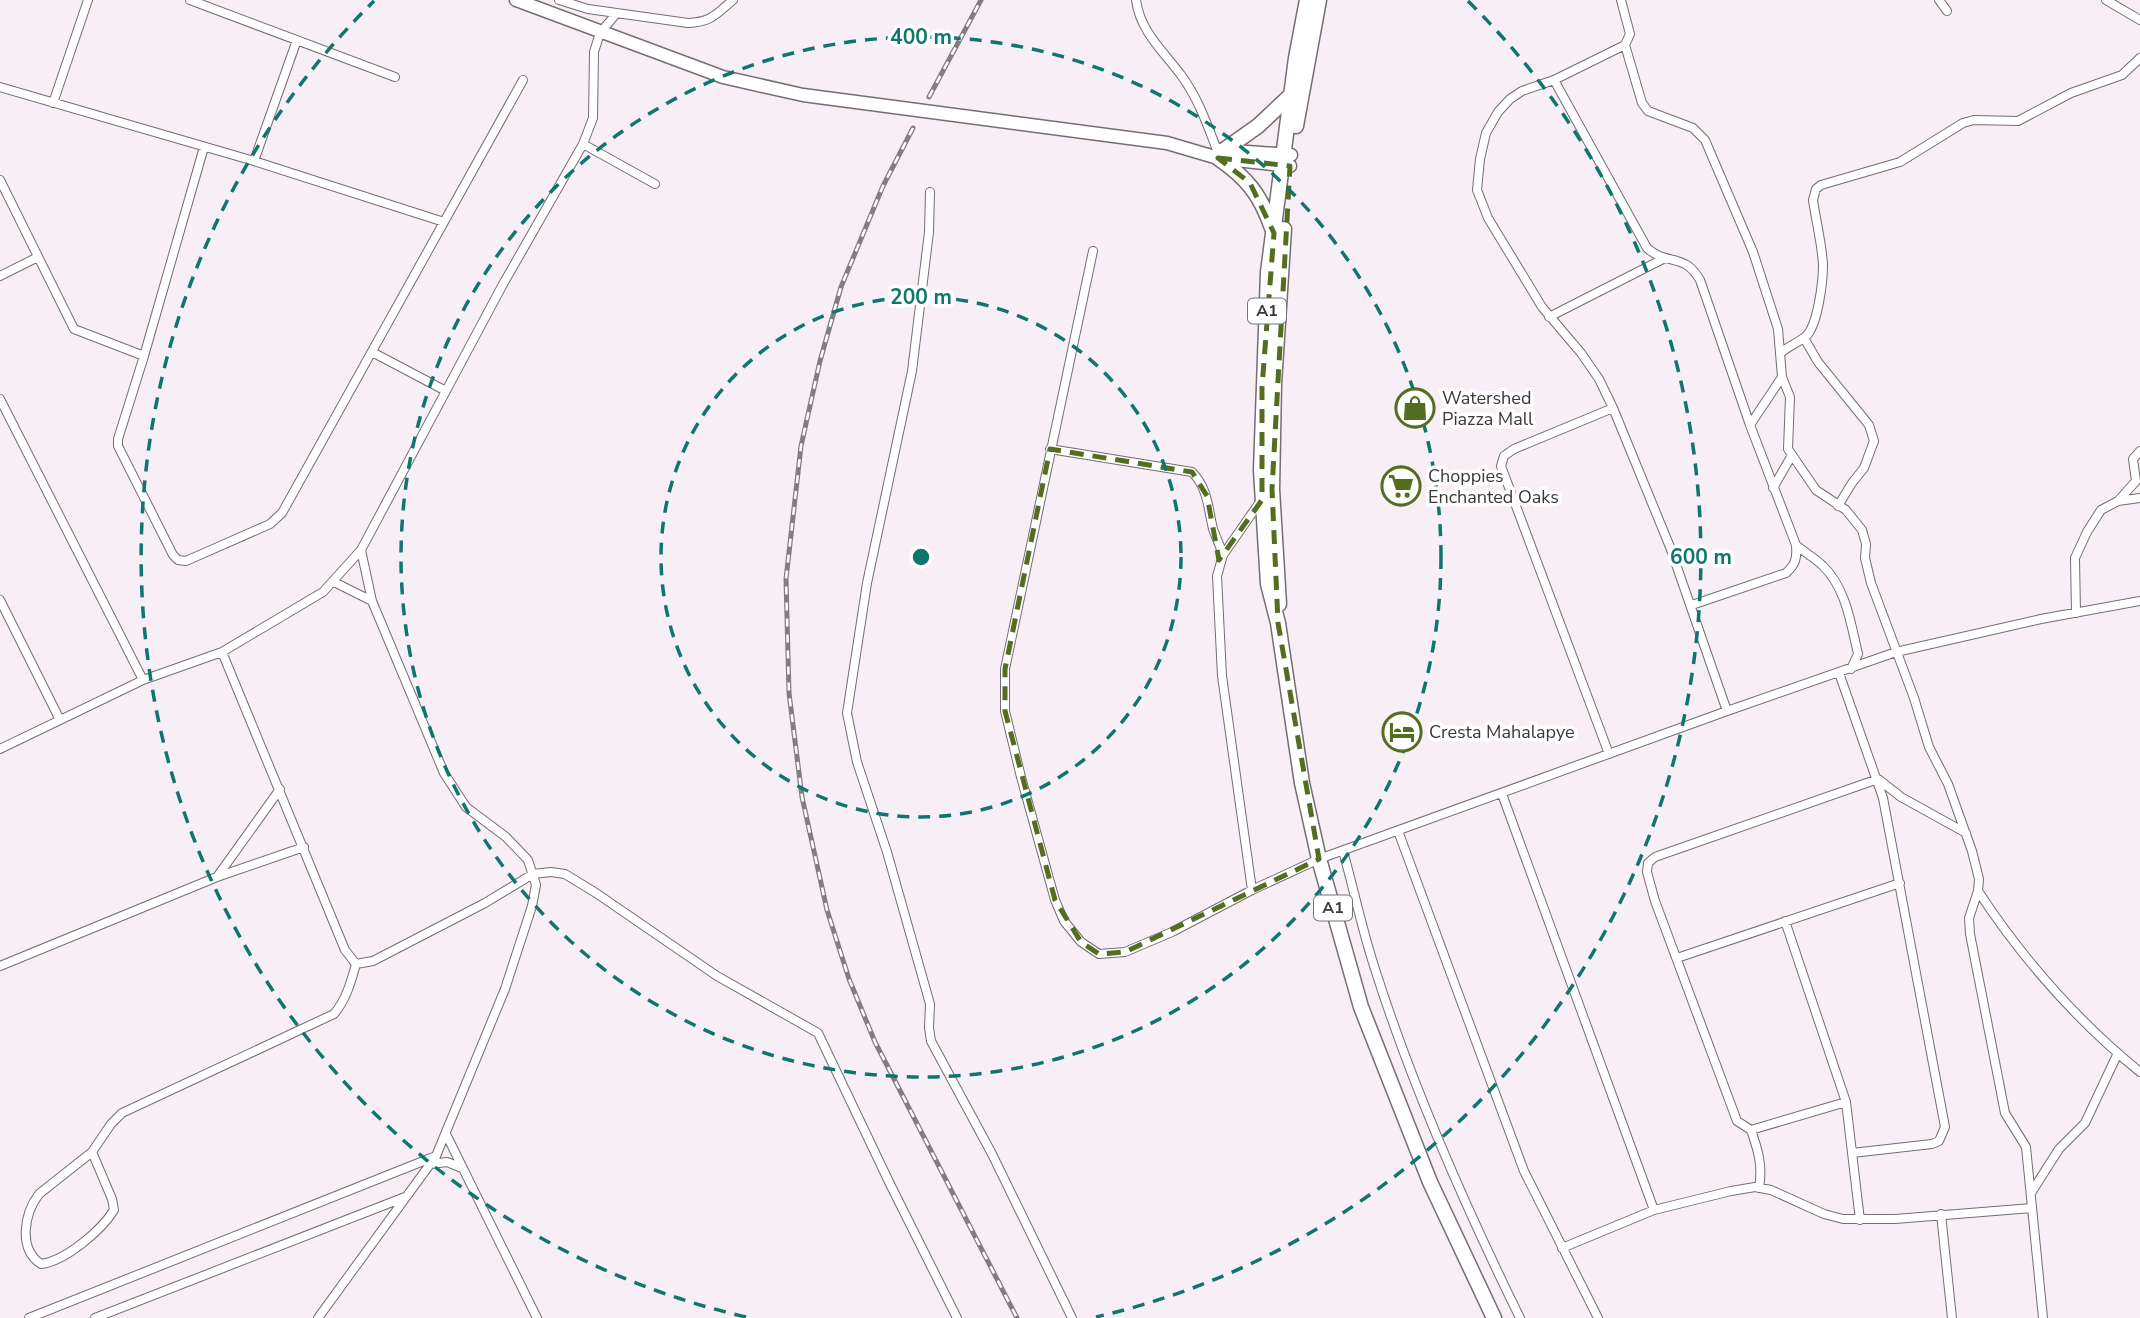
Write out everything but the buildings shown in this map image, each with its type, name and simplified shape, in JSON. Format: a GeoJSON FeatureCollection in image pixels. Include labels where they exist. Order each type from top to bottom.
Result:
{"type":"FeatureCollection","features":[{"type":"Feature","properties":{"kind":"highway","name":"A1"},"geometry":{"type":"LineString","coordinates":[[1267,494],[1291,95],[1307,0]]}},
{"type":"Feature","properties":{"kind":"highway","name":"A1"},"geometry":{"type":"LineString","coordinates":[[1319,0],[1268,272],[1262,387],[1267,494],[1279,585],[1278,623],[1301,783],[1319,859],[1361,1007],[1430,1182],[1494,1318]]}},
{"type":"Feature","properties":{"kind":"highway"},"geometry":{"type":"LineString","coordinates":[[1274,233],[1262,203],[1250,183],[1220,153],[1258,126],[1291,95]]}},
{"type":"Feature","properties":{"kind":"main road"},"geometry":{"type":"LineString","coordinates":[[516,0],[723,77],[803,95],[1167,143],[1195,150],[1287,160]]}},
{"type":"Feature","properties":{"kind":"street"},"geometry":{"type":"LineString","coordinates":[[53,103],[88,0]]}},
{"type":"Feature","properties":{"kind":"street"},"geometry":{"type":"LineString","coordinates":[[190,0],[395,77]]}},
{"type":"Feature","properties":{"kind":"street"},"geometry":{"type":"LineString","coordinates":[[559,0],[616,14],[688,23],[703,22],[717,15],[733,0]]}},
{"type":"Feature","properties":{"kind":"street"},"geometry":{"type":"LineString","coordinates":[[1136,0],[1147,32],[1181,75],[1200,106],[1220,153]]}},
{"type":"Feature","properties":{"kind":"street"},"geometry":{"type":"LineString","coordinates":[[1621,0],[1630,34],[1625,45],[1554,80],[1522,91],[1498,112],[1486,133],[1477,190],[1488,218],[1549,317],[1587,362],[1614,408],[1692,605],[1727,711]]}},
{"type":"Feature","properties":{"kind":"street"},"geometry":{"type":"LineString","coordinates":[[1938,0],[1947,11]]}},
{"type":"Feature","properties":{"kind":"street"},"geometry":{"type":"LineString","coordinates":[[2106,0],[2140,20]]}},
{"type":"Feature","properties":{"kind":"street"},"geometry":{"type":"LineString","coordinates":[[0,749],[143,680],[222,652],[323,592],[361,550],[502,286],[583,144],[593,118],[594,52],[600,33],[616,14]]}},
{"type":"Feature","properties":{"kind":"street"},"geometry":{"type":"LineString","coordinates":[[254,161],[297,40]]}},
{"type":"Feature","properties":{"kind":"street"},"geometry":{"type":"LineString","coordinates":[[1625,45],[1642,103],[1648,111],[1693,128],[1708,147],[1766,290],[1778,329],[1782,377],[1790,397],[1791,418],[1787,444],[1816,490],[1846,510],[1862,530],[1871,583],[1914,698],[1928,747],[1948,784],[1966,833],[1979,879],[1969,918],[1970,934],[2005,1113],[2026,1147],[2043,1318]]}},
{"type":"Feature","properties":{"kind":"street"},"geometry":{"type":"LineString","coordinates":[[1781,353],[1804,338],[1814,324],[1823,265],[1813,200],[1821,185],[1900,162],[1963,123],[1974,120],[2018,121],[2071,93],[2122,75],[2140,58]]}},
{"type":"Feature","properties":{"kind":"street"},"geometry":{"type":"LineString","coordinates":[[204,147],[144,356],[119,429],[118,446],[173,555],[178,560],[186,561],[277,519],[523,80]]}},
{"type":"Feature","properties":{"kind":"street"},"geometry":{"type":"LineString","coordinates":[[1554,80],[1647,247],[1655,255],[1683,262],[1693,269],[1700,280],[1749,425],[1796,545],[1797,557],[1794,566],[1786,573],[1692,605]]}},
{"type":"Feature","properties":{"kind":"street"},"geometry":{"type":"LineString","coordinates":[[0,88],[254,161],[444,222]]}},
{"type":"Feature","properties":{"kind":"street"},"geometry":{"type":"LineString","coordinates":[[583,144],[655,184]]}},
{"type":"Feature","properties":{"kind":"street"},"geometry":{"type":"LineString","coordinates":[[0,180],[74,329],[80,334],[144,356]]}},
{"type":"Feature","properties":{"kind":"street"},"geometry":{"type":"LineString","coordinates":[[930,192],[929,232],[912,372],[867,583],[847,713],[858,762],[887,852],[930,1004],[931,1041],[992,1154],[1072,1318]]}},
{"type":"Feature","properties":{"kind":"street"},"geometry":{"type":"LineString","coordinates":[[1093,251],[1005,669],[1005,711],[1055,900],[1064,921],[1081,942],[1099,954],[1125,952],[1172,932],[1319,859],[1896,652],[2140,601]]}},
{"type":"Feature","properties":{"kind":"street"},"geometry":{"type":"LineString","coordinates":[[0,276],[38,257]]}},
{"type":"Feature","properties":{"kind":"street"},"geometry":{"type":"LineString","coordinates":[[1549,317],[1665,258]]}},
{"type":"Feature","properties":{"kind":"street"},"geometry":{"type":"LineString","coordinates":[[1804,338],[1818,362],[1870,425],[1874,440],[1864,468],[1838,506]]}},
{"type":"Feature","properties":{"kind":"street"},"geometry":{"type":"LineString","coordinates":[[372,352],[446,391]]}},
{"type":"Feature","properties":{"kind":"street"},"geometry":{"type":"LineString","coordinates":[[1749,425],[1782,377]]}},
{"type":"Feature","properties":{"kind":"street"},"geometry":{"type":"LineString","coordinates":[[0,399],[143,680]]}},
{"type":"Feature","properties":{"kind":"street"},"geometry":{"type":"LineString","coordinates":[[1609,754],[1502,466],[1504,456],[1514,449],[1614,408]]}},
{"type":"Feature","properties":{"kind":"street"},"geometry":{"type":"LineString","coordinates":[[1050,449],[1192,472],[1200,480],[1207,496],[1213,529],[1223,555]]}},
{"type":"Feature","properties":{"kind":"street"},"geometry":{"type":"LineString","coordinates":[[2076,613],[2074,568],[2080,545],[2101,510],[2118,501],[2136,481],[2133,459],[2140,451]]}},
{"type":"Feature","properties":{"kind":"street"},"geometry":{"type":"LineString","coordinates":[[1773,488],[1792,455]]}},
{"type":"Feature","properties":{"kind":"street"},"geometry":{"type":"LineString","coordinates":[[1252,890],[1222,676],[1217,576],[1223,555],[1267,494]]}},
{"type":"Feature","properties":{"kind":"street"},"geometry":{"type":"LineString","coordinates":[[2118,501],[2140,498]]}},
{"type":"Feature","properties":{"kind":"street"},"geometry":{"type":"LineString","coordinates":[[1796,545],[1822,565],[1832,577],[1846,606],[1858,654],[1851,669]]}},
{"type":"Feature","properties":{"kind":"street"},"geometry":{"type":"LineString","coordinates":[[318,1318],[433,1160],[505,989],[536,885],[528,860],[506,837],[466,807],[444,773],[372,601],[361,550]]}},
{"type":"Feature","properties":{"kind":"street"},"geometry":{"type":"LineString","coordinates":[[334,582],[372,601]]}},
{"type":"Feature","properties":{"kind":"street"},"geometry":{"type":"LineString","coordinates":[[0,600],[60,720]]}},
{"type":"Feature","properties":{"kind":"street"},"geometry":{"type":"LineString","coordinates":[[222,652],[345,950],[356,964]]}},
{"type":"Feature","properties":{"kind":"street"},"geometry":{"type":"LineString","coordinates":[[1839,673],[1878,779],[1900,883],[1945,1132],[1939,1141],[1931,1144],[1852,1153]]}},
{"type":"Feature","properties":{"kind":"street"},"geometry":{"type":"LineString","coordinates":[[1878,779],[1901,797],[1966,833]]}},
{"type":"Feature","properties":{"kind":"street"},"geometry":{"type":"LineString","coordinates":[[1759,1188],[1762,1172],[1751,1130],[1737,1121],[1732,1111],[1650,886],[1647,863],[1655,857],[1878,779]]}},
{"type":"Feature","properties":{"kind":"street"},"geometry":{"type":"LineString","coordinates":[[217,877],[280,789]]}},
{"type":"Feature","properties":{"kind":"street"},"geometry":{"type":"LineString","coordinates":[[1502,794],[1654,1209]]}},
{"type":"Feature","properties":{"kind":"street"},"geometry":{"type":"LineString","coordinates":[[1398,831],[1524,1171],[1598,1318]]}},
{"type":"Feature","properties":{"kind":"street"},"geometry":{"type":"LineString","coordinates":[[0,966],[217,877],[304,847]]}},
{"type":"Feature","properties":{"kind":"street"},"geometry":{"type":"LineString","coordinates":[[1343,850],[1374,967],[1398,1038],[1520,1318]]}},
{"type":"Feature","properties":{"kind":"street"},"geometry":{"type":"LineString","coordinates":[[356,964],[373,961],[485,903],[533,874],[565,874],[624,911],[669,946],[818,1034],[957,1318]]}},
{"type":"Feature","properties":{"kind":"street"},"geometry":{"type":"LineString","coordinates":[[1677,958],[1900,883]]}},
{"type":"Feature","properties":{"kind":"street"},"geometry":{"type":"LineString","coordinates":[[1978,891],[2027,960],[2086,1026],[2140,1072]]}},
{"type":"Feature","properties":{"kind":"street"},"geometry":{"type":"LineString","coordinates":[[1785,922],[1846,1102],[1860,1220]]}},
{"type":"Feature","properties":{"kind":"street"},"geometry":{"type":"LineString","coordinates":[[92,1152],[114,1210],[101,1227],[60,1259],[41,1264],[32,1258],[26,1244],[27,1221],[33,1202],[39,1194],[92,1152],[111,1124],[136,1105],[334,1014],[345,996],[356,964]]}},
{"type":"Feature","properties":{"kind":"street"},"geometry":{"type":"LineString","coordinates":[[2030,1195],[2059,1149],[2085,1123],[2117,1055]]}},
{"type":"Feature","properties":{"kind":"street"},"geometry":{"type":"LineString","coordinates":[[1751,1130],[1846,1102]]}},
{"type":"Feature","properties":{"kind":"street"},"geometry":{"type":"LineString","coordinates":[[446,1134],[537,1318]]}},
{"type":"Feature","properties":{"kind":"street"},"geometry":{"type":"LineString","coordinates":[[29,1318],[433,1160],[462,1168]]}},
{"type":"Feature","properties":{"kind":"street"},"geometry":{"type":"LineString","coordinates":[[1562,1248],[1654,1209],[1731,1191],[1759,1188],[1771,1190],[1824,1214],[1843,1219],[2032,1208]]}},
{"type":"Feature","properties":{"kind":"street"},"geometry":{"type":"LineString","coordinates":[[95,1318],[408,1196]]}},
{"type":"Feature","properties":{"kind":"street"},"geometry":{"type":"LineString","coordinates":[[1941,1214],[1952,1318]]}},
{"type":"Feature","properties":{"kind":"highlighted area"},"geometry":{"type":"Polygon","coordinates":[[[1218,158],[1290,166],[1272,489],[1278,623],[1319,859],[1125,952],[1099,954],[1081,942],[1055,900],[1005,711],[1005,669],[1050,449],[1192,472],[1207,496],[1219,560],[1262,500],[1262,387],[1274,233],[1250,183],[1218,158]]]}},
{"type":"Feature","properties":{"kind":"railway"},"geometry":{"type":"LineString","coordinates":[[929,97],[981,0]]}},
{"type":"Feature","properties":{"kind":"railway"},"geometry":{"type":"LineString","coordinates":[[913,128],[883,186],[841,287],[820,361],[801,446],[786,579],[789,693],[802,797],[827,910],[849,979],[875,1042],[1017,1318]]}},
{"type":"Feature","properties":{"kind":"place","name":"Watershed Piazza Mall"},"geometry":{"type":"Point","coordinates":[1415,408]}},
{"type":"Feature","properties":{"kind":"place","name":"Choppies Enchanted Oaks"},"geometry":{"type":"Point","coordinates":[1401,486]}},
{"type":"Feature","properties":{"kind":"place","name":"Cresta Mahalapye"},"geometry":{"type":"Point","coordinates":[1402,732]}}]}
